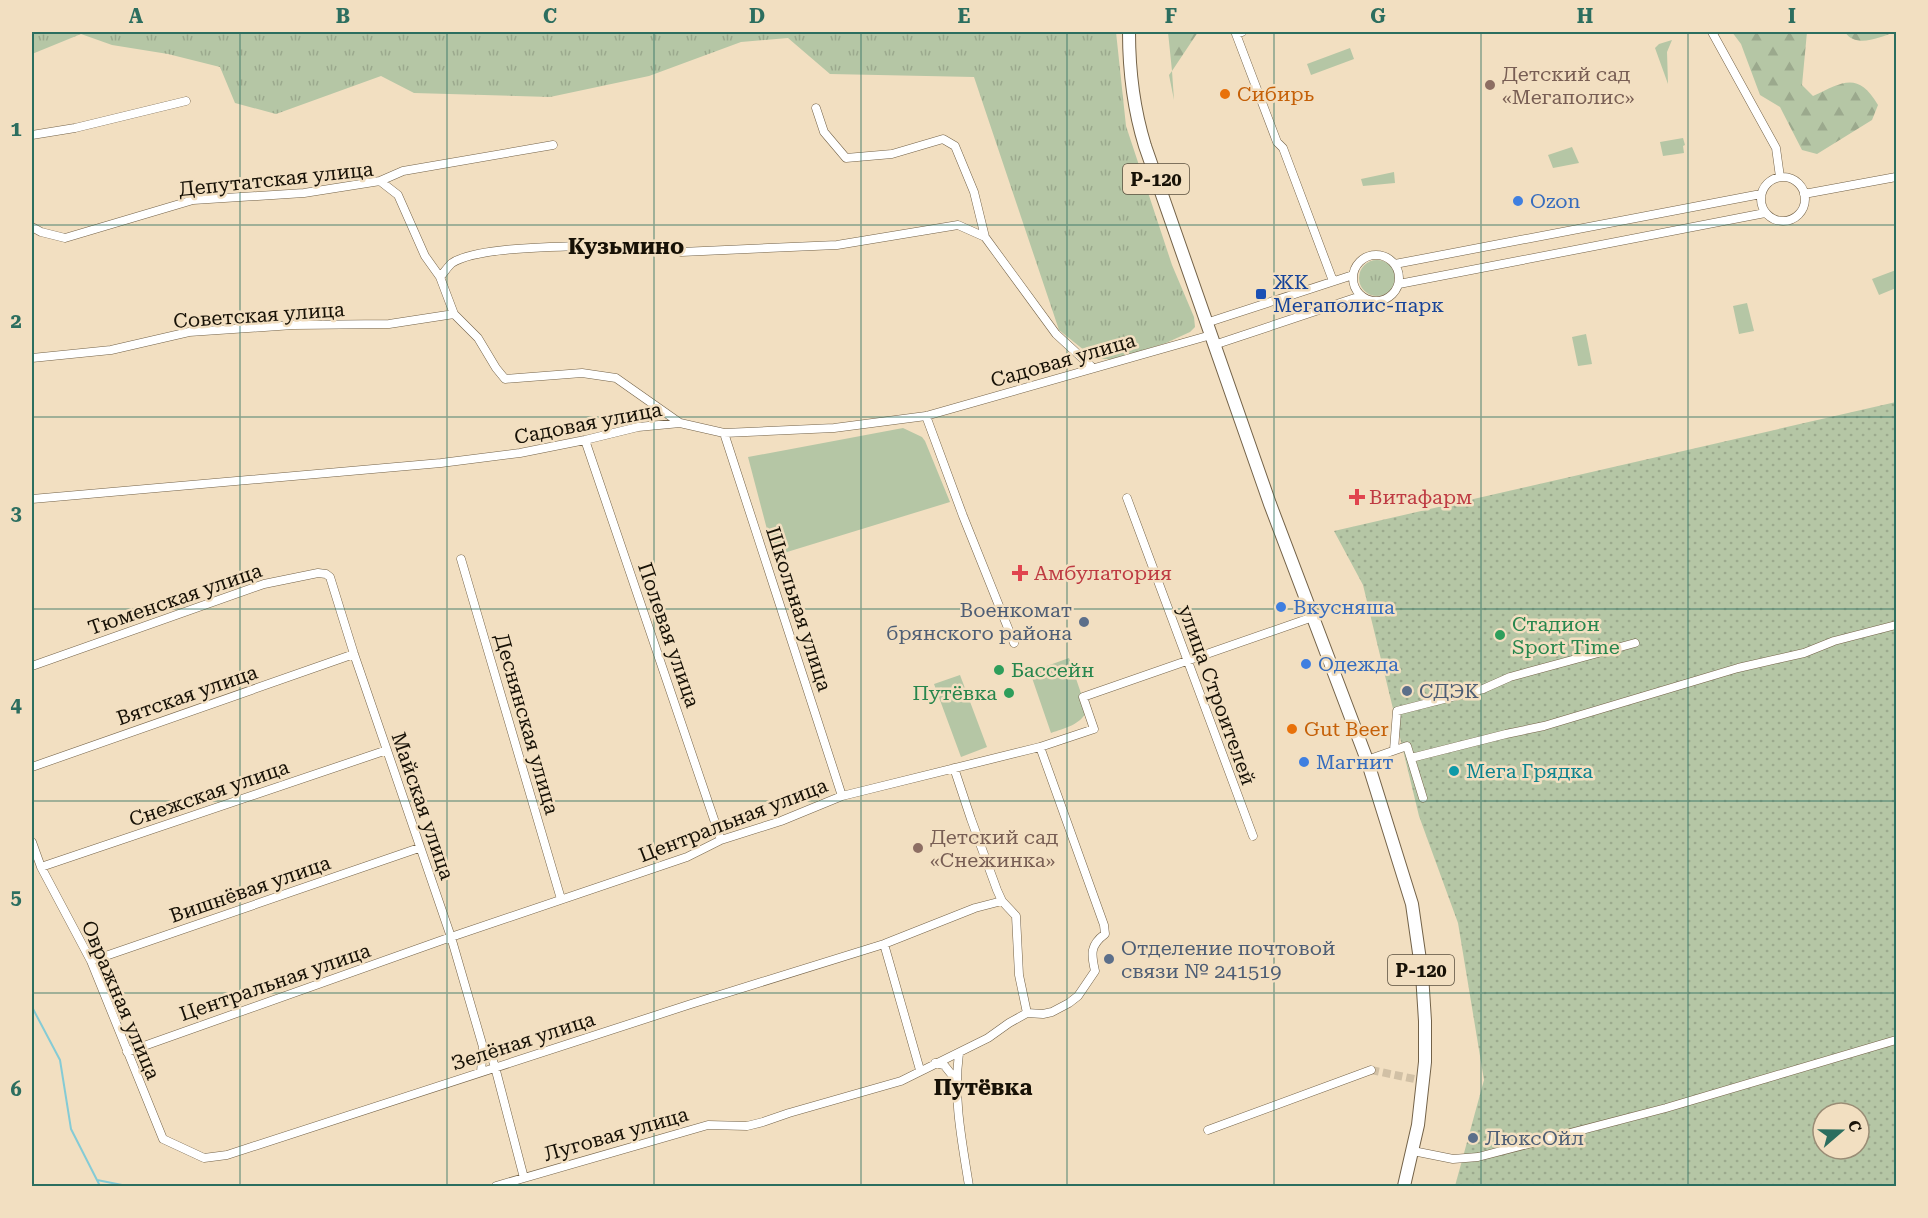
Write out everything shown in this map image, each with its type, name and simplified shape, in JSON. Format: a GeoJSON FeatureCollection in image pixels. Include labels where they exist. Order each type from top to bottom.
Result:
{"type":"FeatureCollection","features":[{"type":"Feature","properties":{"kind":"main road","name":"Р-120"},"geometry":{"type":"LineString","coordinates":[[1129,32],[1129,65],[1136,116],[1270,504],[1367,759],[1412,904],[1422,974],[1425,1062],[1413,1151],[1404,1186]]}},
{"type":"Feature","properties":{"kind":"street"},"geometry":{"type":"LineString","coordinates":[[1242,32],[1236,34],[1277,142],[1283,148],[1333,281]]}},
{"type":"Feature","properties":{"kind":"street"},"geometry":{"type":"LineString","coordinates":[[1712,32],[1776,148],[1779,177]]}},
{"type":"Feature","properties":{"kind":"street"},"geometry":{"type":"LineString","coordinates":[[32,135],[75,128],[186,101]]}},
{"type":"Feature","properties":{"kind":"street"},"geometry":{"type":"LineString","coordinates":[[816,108],[824,132],[846,158],[892,153],[943,138],[955,146],[974,192],[985,237],[1056,334],[1093,368]]}},
{"type":"Feature","properties":{"kind":"street"},"geometry":{"type":"LineString","coordinates":[[380,180],[403,171],[553,145]]}},
{"type":"Feature","properties":{"kind":"street"},"geometry":{"type":"LineString","coordinates":[[1779,177],[1795,181],[1804,194],[1804,206],[1792,220],[1774,220],[1765,213],[1762,207],[1761,194],[1768,183],[1779,177]]}},
{"type":"Feature","properties":{"kind":"street"},"geometry":{"type":"LineString","coordinates":[[1804,194],[1896,177]]}},
{"type":"Feature","properties":{"kind":"street","name":"Депутатская улица"},"geometry":{"type":"LineString","coordinates":[[32,227],[40,232],[65,238],[193,200],[304,193],[380,180],[398,195],[425,256],[440,277],[454,314],[478,338],[505,379],[582,373],[616,378],[680,423]]}},
{"type":"Feature","properties":{"kind":"street"},"geometry":{"type":"LineString","coordinates":[[1395,264],[1761,194]]}},
{"type":"Feature","properties":{"kind":"street"},"geometry":{"type":"LineString","coordinates":[[1399,284],[1765,213]]}},
{"type":"Feature","properties":{"kind":"street"},"geometry":{"type":"LineString","coordinates":[[681,252],[837,245],[958,225],[985,237]]}},
{"type":"Feature","properties":{"kind":"street"},"geometry":{"type":"LineString","coordinates":[[440,277],[453,262],[503,249],[611,245]]}},
{"type":"Feature","properties":{"kind":"street"},"geometry":{"type":"LineString","coordinates":[[1370,255],[1380,255],[1395,264],[1399,270],[1399,284],[1390,297],[1383,301],[1367,300],[1361,296],[1354,286],[1353,275],[1362,259],[1370,255]]}},
{"type":"Feature","properties":{"kind":"street"},"geometry":{"type":"LineString","coordinates":[[1206,323],[1353,275]]}},
{"type":"Feature","properties":{"kind":"street","name":"Садовая улица"},"geometry":{"type":"LineString","coordinates":[[32,499],[441,464],[585,441],[638,427],[680,423],[724,433],[834,428],[926,416],[1093,368],[1213,340],[1361,296]]}},
{"type":"Feature","properties":{"kind":"street","name":"Советская улица"},"geometry":{"type":"LineString","coordinates":[[32,358],[111,350],[189,332],[293,326],[389,324],[454,314]]}},
{"type":"Feature","properties":{"kind":"street"},"geometry":{"type":"LineString","coordinates":[[926,416],[1014,643]]}},
{"type":"Feature","properties":{"kind":"street","name":"Школьная улица"},"geometry":{"type":"LineString","coordinates":[[724,433],[842,796]]}},
{"type":"Feature","properties":{"kind":"street","name":"Полевая улица"},"geometry":{"type":"LineString","coordinates":[[585,441],[721,840]]}},
{"type":"Feature","properties":{"kind":"street","name":"улица Строителей"},"geometry":{"type":"LineString","coordinates":[[1127,498],[1253,836]]}},
{"type":"Feature","properties":{"kind":"street","name":"Деснянская улица"},"geometry":{"type":"LineString","coordinates":[[461,559],[561,899]]}},
{"type":"Feature","properties":{"kind":"street","name":"Тюменская улица"},"geometry":{"type":"LineString","coordinates":[[32,666],[264,584],[318,573],[330,577]]}},
{"type":"Feature","properties":{"kind":"street","name":"Майская улица"},"geometry":{"type":"LineString","coordinates":[[330,577],[419,848],[451,937],[483,1047]]}},
{"type":"Feature","properties":{"kind":"street","name":"Центральная улица"},"geometry":{"type":"LineString","coordinates":[[127,1052],[451,937],[687,857],[721,840],[781,821],[842,796],[1040,747],[1094,729],[1083,697],[1313,617]]}},
{"type":"Feature","properties":{"kind":"street"},"geometry":{"type":"LineString","coordinates":[[1411,758],[1545,726],[1738,668],[1804,653],[1834,641],[1896,625]]}},
{"type":"Feature","properties":{"kind":"street"},"geometry":{"type":"LineString","coordinates":[[1394,750],[1397,711],[1483,689],[1510,677],[1635,643]]}},
{"type":"Feature","properties":{"kind":"street","name":"Вятская улица"},"geometry":{"type":"LineString","coordinates":[[32,767],[354,654]]}},
{"type":"Feature","properties":{"kind":"street"},"geometry":{"type":"LineString","coordinates":[[1367,759],[1407,746],[1423,798]]}},
{"type":"Feature","properties":{"kind":"street"},"geometry":{"type":"LineString","coordinates":[[954,768],[1002,901],[1016,916],[1019,975],[1027,1014],[1052,1012],[1069,1004],[1078,996],[1095,971],[1091,956],[1092,947],[1105,934],[1104,925],[1040,747]]}},
{"type":"Feature","properties":{"kind":"street","name":"Снежская улица"},"geometry":{"type":"LineString","coordinates":[[41,867],[387,750]]}},
{"type":"Feature","properties":{"kind":"street","name":"Овражная улица"},"geometry":{"type":"LineString","coordinates":[[32,842],[41,867],[91,961],[163,1139]]}},
{"type":"Feature","properties":{"kind":"street","name":"Вишнёвая улица"},"geometry":{"type":"LineString","coordinates":[[91,961],[419,848]]}},
{"type":"Feature","properties":{"kind":"street","name":"Зелёная улица"},"geometry":{"type":"LineString","coordinates":[[163,1139],[204,1158],[227,1155],[495,1067],[884,944],[975,908],[1002,901]]}},
{"type":"Feature","properties":{"kind":"street"},"geometry":{"type":"LineString","coordinates":[[884,944],[920,1070]]}},
{"type":"Feature","properties":{"kind":"street","name":"Луговая улица"},"geometry":{"type":"LineString","coordinates":[[496,1186],[708,1125],[747,1126],[901,1081],[988,1038],[1027,1014]]}},
{"type":"Feature","properties":{"kind":"street"},"geometry":{"type":"LineString","coordinates":[[1413,1151],[1453,1159],[1478,1157],[1666,1107],[1896,1040]]}},
{"type":"Feature","properties":{"kind":"street"},"geometry":{"type":"LineString","coordinates":[[483,1047],[491,1055],[495,1067],[524,1178]]}},
{"type":"Feature","properties":{"kind":"street"},"geometry":{"type":"LineString","coordinates":[[481,1072],[483,1047]]}},
{"type":"Feature","properties":{"kind":"street"},"geometry":{"type":"LineString","coordinates":[[959,1053],[956,1080],[958,1120],[969,1186]]}},
{"type":"Feature","properties":{"kind":"street"},"geometry":{"type":"LineString","coordinates":[[935,1064],[944,1065],[956,1080]]}},
{"type":"Feature","properties":{"kind":"street"},"geometry":{"type":"LineString","coordinates":[[1208,1130],[1371,1070]]}},
{"type":"Feature","properties":{"kind":"green space"},"geometry":{"type":"Polygon","coordinates":[[[32,32],[1116,32],[1126,126],[1172,265],[1194,317],[1195,327],[1190,332],[1166,343],[1114,359],[1095,359],[1059,330],[974,77],[830,74],[788,38],[741,42],[649,76],[550,97],[414,93],[381,76],[276,114],[235,103],[220,67],[168,54],[112,45],[81,34],[32,54],[32,32]]]}},
{"type":"Feature","properties":{"kind":"green space"},"geometry":{"type":"Polygon","coordinates":[[[1168,32],[1198,32],[1172,71],[1168,32]]]}},
{"type":"Feature","properties":{"kind":"green space"},"geometry":{"type":"Polygon","coordinates":[[[1732,32],[1807,32],[1802,85],[1813,96],[1849,82],[1864,87],[1878,105],[1872,120],[1817,154],[1802,150],[1780,107],[1760,95],[1741,44],[1732,32]]]}},
{"type":"Feature","properties":{"kind":"green space"},"geometry":{"type":"Polygon","coordinates":[[[1845,32],[1895,32],[1862,41],[1855,40],[1845,32]]]}},
{"type":"Feature","properties":{"kind":"green space"},"geometry":{"type":"Polygon","coordinates":[[[1672,40],[1667,52],[1668,84],[1655,48],[1659,44],[1672,40]]]}},
{"type":"Feature","properties":{"kind":"green space"},"geometry":{"type":"Polygon","coordinates":[[[1350,48],[1354,59],[1311,75],[1307,64],[1350,48]]]}},
{"type":"Feature","properties":{"kind":"green space"},"geometry":{"type":"Polygon","coordinates":[[[1172,71],[1174,100],[1169,75],[1172,71]]]}},
{"type":"Feature","properties":{"kind":"green space"},"geometry":{"type":"Polygon","coordinates":[[[1683,138],[1684,153],[1663,156],[1660,142],[1683,138]]]}},
{"type":"Feature","properties":{"kind":"green space"},"geometry":{"type":"Polygon","coordinates":[[[1572,147],[1579,163],[1553,168],[1548,155],[1572,147]]]}},
{"type":"Feature","properties":{"kind":"green space"},"geometry":{"type":"Polygon","coordinates":[[[1394,172],[1395,183],[1363,186],[1361,179],[1394,172]]]}},
{"type":"Feature","properties":{"kind":"green space"},"geometry":{"type":"Polygon","coordinates":[[[1377,260],[1390,265],[1395,278],[1390,291],[1377,296],[1364,291],[1359,278],[1364,265],[1377,260]]]}},
{"type":"Feature","properties":{"kind":"green space"},"geometry":{"type":"Polygon","coordinates":[[[1896,270],[1896,288],[1879,295],[1872,279],[1896,270]]]}},
{"type":"Feature","properties":{"kind":"green space"},"geometry":{"type":"Polygon","coordinates":[[[1747,303],[1754,331],[1739,334],[1733,306],[1747,303]]]}},
{"type":"Feature","properties":{"kind":"green space"},"geometry":{"type":"Polygon","coordinates":[[[1586,334],[1592,364],[1578,366],[1572,337],[1586,334]]]}},
{"type":"Feature","properties":{"kind":"green space"},"geometry":{"type":"Polygon","coordinates":[[[1896,402],[1896,1186],[1455,1186],[1484,1080],[1458,923],[1419,816],[1363,585],[1334,531],[1896,402]]]}},
{"type":"Feature","properties":{"kind":"green space"},"geometry":{"type":"Polygon","coordinates":[[[903,428],[922,437],[925,441],[950,502],[774,556],[748,457],[903,428]]]}},
{"type":"Feature","properties":{"kind":"green space"},"geometry":{"type":"Polygon","coordinates":[[[1069,658],[1087,711],[1076,723],[1051,733],[1030,672],[1069,658]]]}},
{"type":"Feature","properties":{"kind":"green space"},"geometry":{"type":"Polygon","coordinates":[[[960,675],[987,747],[961,757],[934,684],[960,675]]]}},
{"type":"Feature","properties":{"kind":"waterway"},"geometry":{"type":"LineString","coordinates":[[32,1007],[60,1060],[71,1129],[100,1186]]}},
{"type":"Feature","properties":{"kind":"waterway"},"geometry":{"type":"LineString","coordinates":[[97,1180],[127,1186]]}},
{"type":"Feature","properties":{"kind":"tunnel"},"geometry":{"type":"LineString","coordinates":[[1371,1070],[1424,1081]]}},
{"type":"Feature","properties":{"kind":"place","name":"Детский сад «Мегаполис»"},"geometry":{"type":"Point","coordinates":[1490,85]}},
{"type":"Feature","properties":{"kind":"place","name":"Сибирь"},"geometry":{"type":"Point","coordinates":[1225,94]}},
{"type":"Feature","properties":{"kind":"place","name":"Ozon"},"geometry":{"type":"Point","coordinates":[1518,201]}},
{"type":"Feature","properties":{"kind":"place","name":"ЖК Мегаполис-парк"},"geometry":{"type":"Point","coordinates":[1261,294]}},
{"type":"Feature","properties":{"kind":"place","name":"Витафарм"},"geometry":{"type":"Point","coordinates":[1357,497]}},
{"type":"Feature","properties":{"kind":"place","name":"Амбулатория"},"geometry":{"type":"Point","coordinates":[1020,573]}},
{"type":"Feature","properties":{"kind":"place","name":"Вкусняша"},"geometry":{"type":"Point","coordinates":[1281,607]}},
{"type":"Feature","properties":{"kind":"place","name":"Военкомат брянского района"},"geometry":{"type":"Point","coordinates":[1084,622]}},
{"type":"Feature","properties":{"kind":"place","name":"Стадион Sport Time"},"geometry":{"type":"Point","coordinates":[1500,635]}},
{"type":"Feature","properties":{"kind":"place","name":"Одежда"},"geometry":{"type":"Point","coordinates":[1306,664]}},
{"type":"Feature","properties":{"kind":"place","name":"Бассейн"},"geometry":{"type":"Point","coordinates":[999,670]}},
{"type":"Feature","properties":{"kind":"place","name":"СДЭК"},"geometry":{"type":"Point","coordinates":[1407,691]}},
{"type":"Feature","properties":{"kind":"place","name":"Путёвка"},"geometry":{"type":"Point","coordinates":[1009,693]}},
{"type":"Feature","properties":{"kind":"place","name":"Gut Beer"},"geometry":{"type":"Point","coordinates":[1292,729]}},
{"type":"Feature","properties":{"kind":"place","name":"Магнит"},"geometry":{"type":"Point","coordinates":[1304,762]}},
{"type":"Feature","properties":{"kind":"place","name":"Мега Грядка"},"geometry":{"type":"Point","coordinates":[1454,771]}},
{"type":"Feature","properties":{"kind":"place","name":"Детский сад «Снежинка»"},"geometry":{"type":"Point","coordinates":[918,848]}},
{"type":"Feature","properties":{"kind":"place","name":"Отделение почтовой связи № 241519"},"geometry":{"type":"Point","coordinates":[1109,959]}},
{"type":"Feature","properties":{"kind":"place","name":"ЛюксОйл"},"geometry":{"type":"Point","coordinates":[1473,1138]}},
{"type":"Feature","properties":{"kind":"district","name":"Кузьмино"},"geometry":{"type":"Point","coordinates":[626,246]}},
{"type":"Feature","properties":{"kind":"district","name":"Путёвка"},"geometry":{"type":"Point","coordinates":[983,1087]}}]}
